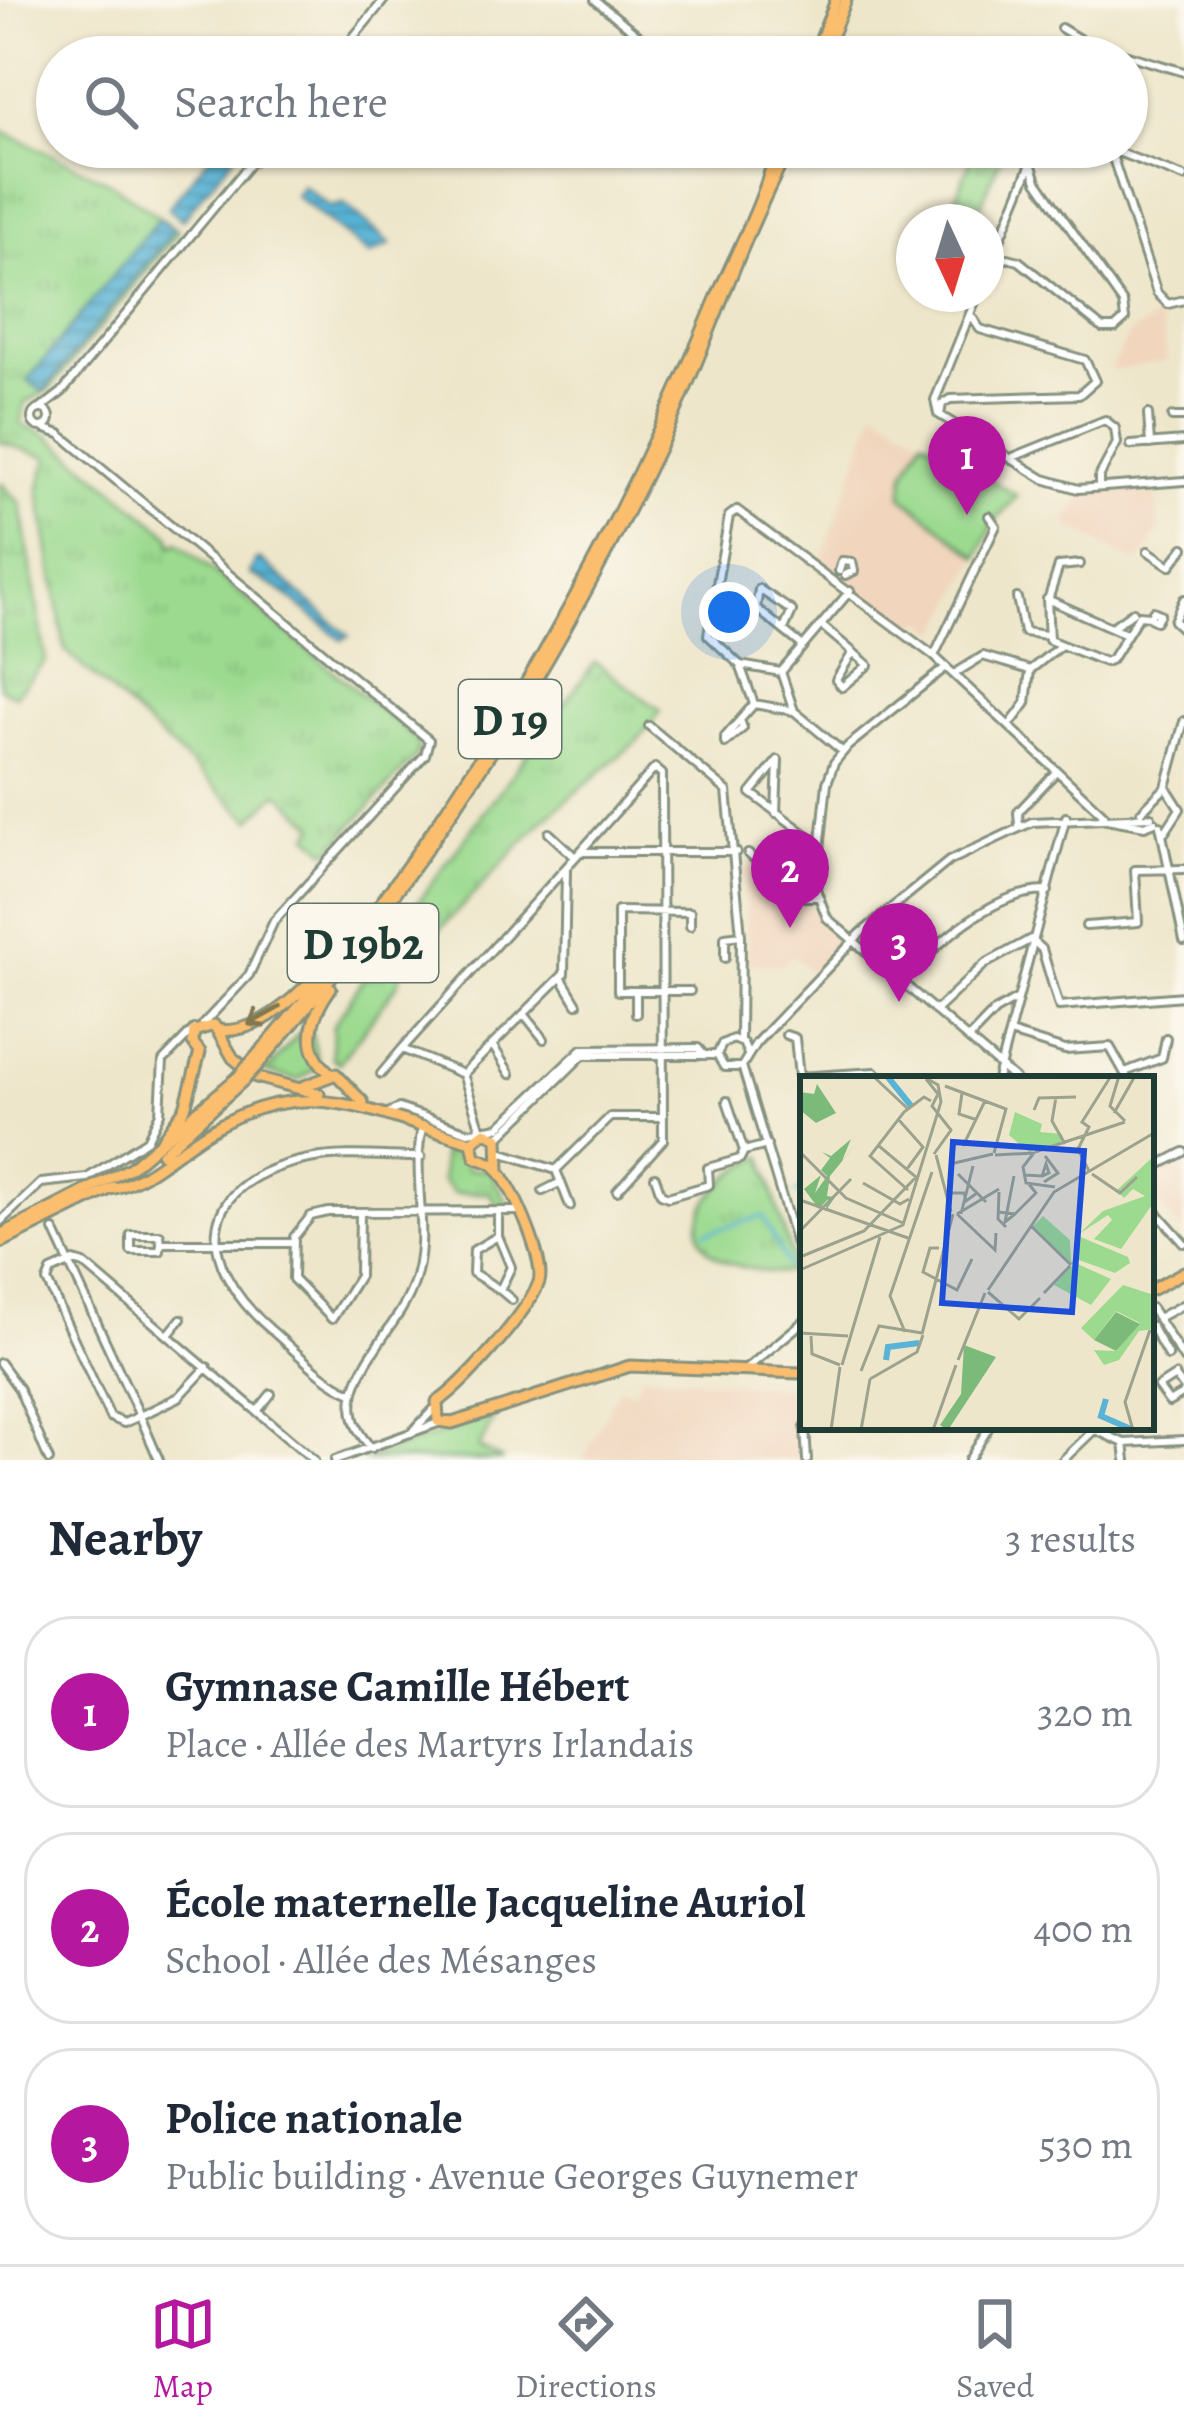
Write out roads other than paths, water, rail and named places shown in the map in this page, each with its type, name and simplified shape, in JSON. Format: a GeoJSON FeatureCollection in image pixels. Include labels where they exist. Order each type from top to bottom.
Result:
{"type":"FeatureCollection","features":[{"type":"Feature","properties":{"kind":"main road"},"geometry":{"type":"LineString","coordinates":[[822,36],[836,0]]}},
{"type":"Feature","properties":{"kind":"main road"},"geometry":{"type":"LineString","coordinates":[[831,36],[846,0]]}},
{"type":"Feature","properties":{"kind":"main road","name":"D 19"},"geometry":{"type":"LineString","coordinates":[[253,1065],[360,929],[523,686],[592,562],[685,374],[768,168]]}},
{"type":"Feature","properties":{"kind":"main road","name":"D 19"},"geometry":{"type":"LineString","coordinates":[[0,1239],[110,1189],[185,1136],[346,961],[447,817],[539,673],[630,508],[781,168]]}},
{"type":"Feature","properties":{"kind":"main road","name":"D 19b2"},"geometry":{"type":"LineString","coordinates":[[330,1073],[319,1063],[311,1042],[315,1012],[447,817]]}},
{"type":"Feature","properties":{"kind":"main road"},"geometry":{"type":"LineString","coordinates":[[209,1026],[237,1030],[289,1001],[360,929]]}},
{"type":"Feature","properties":{"kind":"main road"},"geometry":{"type":"LineString","coordinates":[[209,1026],[233,1058],[264,1082],[384,1112],[472,1142]]}},
{"type":"Feature","properties":{"kind":"main road"},"geometry":{"type":"LineString","coordinates":[[209,1026],[193,1043],[200,1052],[233,1058]]}},
{"type":"Feature","properties":{"kind":"main road"},"geometry":{"type":"LineString","coordinates":[[214,1053],[223,1042]]}},
{"type":"Feature","properties":{"kind":"main road"},"geometry":{"type":"LineString","coordinates":[[130,1168],[169,1132],[185,1108],[200,1052]]}},
{"type":"Feature","properties":{"kind":"main road"},"geometry":{"type":"LineString","coordinates":[[296,1089],[330,1073],[384,1112]]}},
{"type":"Feature","properties":{"kind":"main road","name":"D 19"},"geometry":{"type":"LineString","coordinates":[[0,1239],[130,1168],[241,1078]]}},
{"type":"Feature","properties":{"kind":"main road"},"geometry":{"type":"LineString","coordinates":[[318,1081],[321,1097]]}},
{"type":"Feature","properties":{"kind":"main road"},"geometry":{"type":"LineString","coordinates":[[338,1100],[345,1087]]}},
{"type":"Feature","properties":{"kind":"main road"},"geometry":{"type":"LineString","coordinates":[[110,1189],[249,1109],[321,1097]]}},
{"type":"Feature","properties":{"kind":"main road"},"geometry":{"type":"LineString","coordinates":[[466,1376],[458,1408],[441,1423],[434,1410],[539,1282],[540,1256],[500,1174],[495,1157],[498,1138],[481,1130],[472,1142]]}},
{"type":"Feature","properties":{"kind":"main road"},"geometry":{"type":"LineString","coordinates":[[472,1142],[476,1157],[495,1157]]}},
{"type":"Feature","properties":{"kind":"main road"},"geometry":{"type":"LineString","coordinates":[[1154,1288],[1184,1272]]}},
{"type":"Feature","properties":{"kind":"main road"},"geometry":{"type":"LineString","coordinates":[[445,1398],[458,1408],[493,1408],[623,1367],[800,1375]]}},
{"type":"Feature","properties":{"kind":"main road"},"geometry":{"type":"LineString","coordinates":[[717,1372],[800,1375]]}},
{"type":"Feature","properties":{"kind":"street"},"geometry":{"type":"LineString","coordinates":[[355,36],[385,0]]}},
{"type":"Feature","properties":{"kind":"street"},"geometry":{"type":"LineString","coordinates":[[595,0],[639,36]]}},
{"type":"Feature","properties":{"kind":"street"},"geometry":{"type":"LineString","coordinates":[[1061,28],[1074,36]]}},
{"type":"Feature","properties":{"kind":"street"},"geometry":{"type":"LineString","coordinates":[[1148,61],[1184,72]]}},
{"type":"Feature","properties":{"kind":"street"},"geometry":{"type":"LineString","coordinates":[[1148,163],[1184,177]]}},
{"type":"Feature","properties":{"kind":"street"},"geometry":{"type":"LineString","coordinates":[[60,434],[32,420],[56,399],[247,168]]}},
{"type":"Feature","properties":{"kind":"street"},"geometry":{"type":"LineString","coordinates":[[1004,231],[1029,168]]}},
{"type":"Feature","properties":{"kind":"street"},"geometry":{"type":"LineString","coordinates":[[1004,259],[1019,261],[1102,328],[1115,328],[1124,319],[1125,306],[1037,181],[1033,168]]}},
{"type":"Feature","properties":{"kind":"street"},"geometry":{"type":"LineString","coordinates":[[1114,168],[1157,293],[1172,305],[1184,300]]}},
{"type":"Feature","properties":{"kind":"street"},"geometry":{"type":"LineString","coordinates":[[970,314],[935,400],[940,415],[1044,479],[1078,489],[1184,481]]}},
{"type":"Feature","properties":{"kind":"street"},"geometry":{"type":"LineString","coordinates":[[940,415],[942,404],[950,399],[1079,395],[1094,382],[1085,360],[980,329],[970,314]]}},
{"type":"Feature","properties":{"kind":"street"},"geometry":{"type":"LineString","coordinates":[[43,428],[56,399]]}},
{"type":"Feature","properties":{"kind":"street"},"geometry":{"type":"LineString","coordinates":[[0,1222],[41,1183],[87,1178],[147,1140],[160,1113],[163,1060],[180,1038],[209,1026],[249,975],[274,921],[425,755],[428,738],[60,434],[40,409]]}},
{"type":"Feature","properties":{"kind":"street"},"geometry":{"type":"LineString","coordinates":[[1148,414],[1150,443]]}},
{"type":"Feature","properties":{"kind":"street"},"geometry":{"type":"LineString","coordinates":[[1172,417],[1184,417]]}},
{"type":"Feature","properties":{"kind":"street"},"geometry":{"type":"LineString","coordinates":[[1009,457],[1093,421],[1108,422],[1117,443],[1099,477],[1099,487]]}},
{"type":"Feature","properties":{"kind":"street"},"geometry":{"type":"LineString","coordinates":[[1131,445],[1184,441]]}},
{"type":"Feature","properties":{"kind":"street"},"geometry":{"type":"LineString","coordinates":[[754,704],[740,665],[709,638],[713,593],[734,510],[934,656],[1104,815]]}},
{"type":"Feature","properties":{"kind":"street"},"geometry":{"type":"LineString","coordinates":[[934,656],[996,526],[989,517]]}},
{"type":"Feature","properties":{"kind":"street"},"geometry":{"type":"LineString","coordinates":[[1148,551],[1170,566],[1184,548]]}},
{"type":"Feature","properties":{"kind":"street"},"geometry":{"type":"LineString","coordinates":[[1046,635],[1049,597],[1059,566],[1080,564]]}},
{"type":"Feature","properties":{"kind":"street"},"geometry":{"type":"LineString","coordinates":[[828,575],[842,573],[847,589]]}},
{"type":"Feature","properties":{"kind":"street"},"geometry":{"type":"LineString","coordinates":[[784,629],[791,611],[759,589],[756,608],[803,646]]}},
{"type":"Feature","properties":{"kind":"street"},"geometry":{"type":"LineString","coordinates":[[781,672],[847,589]]}},
{"type":"Feature","properties":{"kind":"street"},"geometry":{"type":"LineString","coordinates":[[1049,597],[1126,634]]}},
{"type":"Feature","properties":{"kind":"street"},"geometry":{"type":"LineString","coordinates":[[1017,598],[1024,632],[1046,635],[1060,646],[1107,662],[1139,615],[1150,616]]}},
{"type":"Feature","properties":{"kind":"street"},"geometry":{"type":"LineString","coordinates":[[1184,598],[1174,621],[1184,630]]}},
{"type":"Feature","properties":{"kind":"street"},"geometry":{"type":"LineString","coordinates":[[1111,627],[1133,612]]}},
{"type":"Feature","properties":{"kind":"street"},"geometry":{"type":"LineString","coordinates":[[821,626],[854,652],[868,668],[842,687],[836,680],[854,652]]}},
{"type":"Feature","properties":{"kind":"street"},"geometry":{"type":"LineString","coordinates":[[1009,726],[1026,704],[1030,670],[1060,646]]}},
{"type":"Feature","properties":{"kind":"street"},"geometry":{"type":"LineString","coordinates":[[953,674],[983,656],[1030,670]]}},
{"type":"Feature","properties":{"kind":"street"},"geometry":{"type":"LineString","coordinates":[[740,665],[781,672]]}},
{"type":"Feature","properties":{"kind":"street"},"geometry":{"type":"LineString","coordinates":[[946,667],[842,752],[826,783],[816,897],[826,918],[1013,1076]]}},
{"type":"Feature","properties":{"kind":"street"},"geometry":{"type":"LineString","coordinates":[[781,672],[794,711]]}},
{"type":"Feature","properties":{"kind":"street"},"geometry":{"type":"LineString","coordinates":[[754,704],[794,711],[842,752]]}},
{"type":"Feature","properties":{"kind":"street"},"geometry":{"type":"LineString","coordinates":[[740,720],[754,704]]}},
{"type":"Feature","properties":{"kind":"street"},"geometry":{"type":"LineString","coordinates":[[1184,721],[1166,793],[1173,817],[1169,866],[1184,941]]}},
{"type":"Feature","properties":{"kind":"street"},"geometry":{"type":"LineString","coordinates":[[649,727],[725,787],[736,853],[741,935],[742,1066],[800,1257]]}},
{"type":"Feature","properties":{"kind":"street"},"geometry":{"type":"LineString","coordinates":[[776,813],[778,760],[750,790],[776,813],[820,845]]}},
{"type":"Feature","properties":{"kind":"street"},"geometry":{"type":"LineString","coordinates":[[381,1074],[655,768],[665,781],[661,1145],[617,1192]]}},
{"type":"Feature","properties":{"kind":"street"},"geometry":{"type":"LineString","coordinates":[[1019,825],[1018,812],[1057,771]]}},
{"type":"Feature","properties":{"kind":"street"},"geometry":{"type":"LineString","coordinates":[[1138,814],[1166,793]]}},
{"type":"Feature","properties":{"kind":"street"},"geometry":{"type":"LineString","coordinates":[[1150,807],[1173,817]]}},
{"type":"Feature","properties":{"kind":"street"},"geometry":{"type":"LineString","coordinates":[[717,1055],[725,1041],[744,1047],[756,1043],[854,941],[937,869],[1019,825],[1104,815],[1173,817]]}},
{"type":"Feature","properties":{"kind":"street"},"geometry":{"type":"LineString","coordinates":[[1090,816],[1145,826],[1173,817]]}},
{"type":"Feature","properties":{"kind":"street"},"geometry":{"type":"LineString","coordinates":[[998,1076],[1066,817]]}},
{"type":"Feature","properties":{"kind":"street"},"geometry":{"type":"LineString","coordinates":[[549,833],[578,854],[736,853]]}},
{"type":"Feature","properties":{"kind":"street"},"geometry":{"type":"LineString","coordinates":[[748,854],[804,897],[816,897]]}},
{"type":"Feature","properties":{"kind":"street"},"geometry":{"type":"LineString","coordinates":[[1086,926],[1140,921],[1134,872],[1169,866],[1184,869]]}},
{"type":"Feature","properties":{"kind":"street"},"geometry":{"type":"LineString","coordinates":[[566,867],[561,977],[577,1004]]}},
{"type":"Feature","properties":{"kind":"street"},"geometry":{"type":"LineString","coordinates":[[901,981],[961,928],[1018,897],[1049,892]]}},
{"type":"Feature","properties":{"kind":"street"},"geometry":{"type":"LineString","coordinates":[[690,926],[690,912],[618,911],[617,991],[690,991]]}},
{"type":"Feature","properties":{"kind":"street"},"geometry":{"type":"LineString","coordinates":[[725,958],[727,935],[741,935]]}},
{"type":"Feature","properties":{"kind":"street"},"geometry":{"type":"LineString","coordinates":[[1034,940],[1059,1006],[1184,996]]}},
{"type":"Feature","properties":{"kind":"street"},"geometry":{"type":"LineString","coordinates":[[935,1011],[985,964],[1034,940]]}},
{"type":"Feature","properties":{"kind":"street"},"geometry":{"type":"LineString","coordinates":[[463,1074],[561,977]]}},
{"type":"Feature","properties":{"kind":"street"},"geometry":{"type":"LineString","coordinates":[[636,991],[636,1014]]}},
{"type":"Feature","properties":{"kind":"street"},"geometry":{"type":"LineString","coordinates":[[969,1038],[995,1011],[1018,998]]}},
{"type":"Feature","properties":{"kind":"street"},"geometry":{"type":"LineString","coordinates":[[525,1015],[544,1039]]}},
{"type":"Feature","properties":{"kind":"street"},"geometry":{"type":"LineString","coordinates":[[1009,1033],[1065,1051],[1108,1047],[1126,1076],[1162,1058],[1166,1038]]}},
{"type":"Feature","properties":{"kind":"street"},"geometry":{"type":"LineString","coordinates":[[786,1035],[795,1038],[800,1077]]}},
{"type":"Feature","properties":{"kind":"street"},"geometry":{"type":"LineString","coordinates":[[493,1046],[510,1074]]}},
{"type":"Feature","properties":{"kind":"street"},"geometry":{"type":"LineString","coordinates":[[402,1049],[463,1074],[481,1130]]}},
{"type":"Feature","properties":{"kind":"street"},"geometry":{"type":"LineString","coordinates":[[384,1112],[399,1108],[468,1132],[481,1130],[501,1126],[582,1049],[717,1055]]}},
{"type":"Feature","properties":{"kind":"street"},"geometry":{"type":"LineString","coordinates":[[498,1138],[583,1055],[663,1051]]}},
{"type":"Feature","properties":{"kind":"street"},"geometry":{"type":"LineString","coordinates":[[717,1055],[724,1067],[742,1066]]}},
{"type":"Feature","properties":{"kind":"street"},"geometry":{"type":"LineString","coordinates":[[844,1076],[874,1072],[878,1076]]}},
{"type":"Feature","properties":{"kind":"street"},"geometry":{"type":"LineString","coordinates":[[655,1177],[664,1196],[689,1191],[709,1185],[708,1168],[740,1159],[744,1151],[727,1101]]}},
{"type":"Feature","properties":{"kind":"street"},"geometry":{"type":"LineString","coordinates":[[556,1170],[610,1117],[662,1118]]}},
{"type":"Feature","properties":{"kind":"street"},"geometry":{"type":"LineString","coordinates":[[350,1392],[412,1290],[424,1125]]}},
{"type":"Feature","properties":{"kind":"street"},"geometry":{"type":"LineString","coordinates":[[744,1151],[767,1145]]}},
{"type":"Feature","properties":{"kind":"street"},"geometry":{"type":"LineString","coordinates":[[1154,1167],[1184,1152]]}},
{"type":"Feature","properties":{"kind":"street"},"geometry":{"type":"LineString","coordinates":[[372,1448],[357,1432],[350,1392],[237,1298],[221,1273],[219,1220],[229,1201],[274,1170],[311,1158],[421,1157]]}},
{"type":"Feature","properties":{"kind":"street"},"geometry":{"type":"LineString","coordinates":[[495,1157],[556,1170]]}},
{"type":"Feature","properties":{"kind":"street"},"geometry":{"type":"LineString","coordinates":[[556,1170],[570,1206]]}},
{"type":"Feature","properties":{"kind":"street"},"geometry":{"type":"LineString","coordinates":[[543,1191],[559,1183]]}},
{"type":"Feature","properties":{"kind":"street"},"geometry":{"type":"LineString","coordinates":[[1154,1209],[1184,1243]]}},
{"type":"Feature","properties":{"kind":"street"},"geometry":{"type":"LineString","coordinates":[[360,1214],[360,1272],[332,1319],[293,1282],[293,1243],[299,1226],[311,1216],[360,1214],[498,1214],[519,1211]]}},
{"type":"Feature","properties":{"kind":"street"},"geometry":{"type":"LineString","coordinates":[[498,1214],[498,1236],[511,1267],[500,1290]]}},
{"type":"Feature","properties":{"kind":"street"},"geometry":{"type":"LineString","coordinates":[[54,1230],[159,1460]]}},
{"type":"Feature","properties":{"kind":"street"},"geometry":{"type":"LineString","coordinates":[[131,1235],[160,1235],[160,1243],[160,1251],[131,1251],[131,1235]]}},
{"type":"Feature","properties":{"kind":"street"},"geometry":{"type":"LineString","coordinates":[[498,1236],[474,1250],[473,1273],[512,1300]]}},
{"type":"Feature","properties":{"kind":"street"},"geometry":{"type":"LineString","coordinates":[[160,1243],[293,1243]]}},
{"type":"Feature","properties":{"kind":"street"},"geometry":{"type":"LineString","coordinates":[[206,1367],[179,1397],[124,1423],[110,1417],[47,1281],[51,1270],[68,1262],[84,1264],[257,1410],[314,1460]]}},
{"type":"Feature","properties":{"kind":"street"},"geometry":{"type":"LineString","coordinates":[[1154,1312],[1184,1304]]}},
{"type":"Feature","properties":{"kind":"street"},"geometry":{"type":"LineString","coordinates":[[1154,1314],[1184,1359]]}},
{"type":"Feature","properties":{"kind":"street"},"geometry":{"type":"LineString","coordinates":[[168,1335],[181,1319]]}},
{"type":"Feature","properties":{"kind":"street"},"geometry":{"type":"LineString","coordinates":[[745,1372],[800,1325]]}},
{"type":"Feature","properties":{"kind":"street"},"geometry":{"type":"LineString","coordinates":[[1154,1331],[1168,1356]]}},
{"type":"Feature","properties":{"kind":"street"},"geometry":{"type":"LineString","coordinates":[[0,1363],[19,1389],[49,1460]]}},
{"type":"Feature","properties":{"kind":"street"},"geometry":{"type":"LineString","coordinates":[[257,1410],[271,1394]]}},
{"type":"Feature","properties":{"kind":"street"},"geometry":{"type":"LineString","coordinates":[[406,1436],[434,1410]]}},
{"type":"Feature","properties":{"kind":"street"},"geometry":{"type":"LineString","coordinates":[[335,1460],[441,1423]]}},
{"type":"Feature","properties":{"kind":"street"},"geometry":{"type":"LineString","coordinates":[[805,1430],[807,1460]]}},
{"type":"Feature","properties":{"kind":"street"},"geometry":{"type":"LineString","coordinates":[[969,1460],[987,1430]]}},
{"type":"Feature","properties":{"kind":"street"},"geometry":{"type":"LineString","coordinates":[[1063,1460],[1090,1430]]}},
{"type":"Feature","properties":{"kind":"street"},"geometry":{"type":"LineString","coordinates":[[1093,1430],[1124,1443],[1184,1440]]}},
{"type":"Feature","properties":{"kind":"street"},"geometry":{"type":"LineString","coordinates":[[1124,1443],[1126,1460]]}},
{"type":"Feature","properties":{"kind":"water"},"geometry":{"type":"Polygon","coordinates":[[[200,168],[224,168],[182,220],[168,208],[200,168]]]}},
{"type":"Feature","properties":{"kind":"water"},"geometry":{"type":"Polygon","coordinates":[[[303,186],[331,207],[344,204],[391,244],[369,255],[295,195],[303,186]]]}},
{"type":"Feature","properties":{"kind":"water"},"geometry":{"type":"Polygon","coordinates":[[[159,218],[174,230],[43,392],[28,380],[159,218]]]}},
{"type":"Feature","properties":{"kind":"water"},"geometry":{"type":"Polygon","coordinates":[[[256,560],[349,636],[342,640],[279,589],[250,574],[256,560]]]}},
{"type":"Feature","properties":{"kind":"waterway"},"geometry":{"type":"LineString","coordinates":[[795,1193],[800,1191]]}},
{"type":"Feature","properties":{"kind":"waterway"},"geometry":{"type":"LineString","coordinates":[[705,1233],[763,1216],[788,1267]]}},
{"type":"Feature","properties":{"kind":"place","name":"Gymnase Camille Hébert"},"geometry":{"type":"Point","coordinates":[967,515]}},
{"type":"Feature","properties":{"kind":"place","name":"École maternelle Jacqueline Auriol"},"geometry":{"type":"Point","coordinates":[790,928]}},
{"type":"Feature","properties":{"kind":"place","name":"Police nationale"},"geometry":{"type":"Point","coordinates":[899,1002]}}]}
